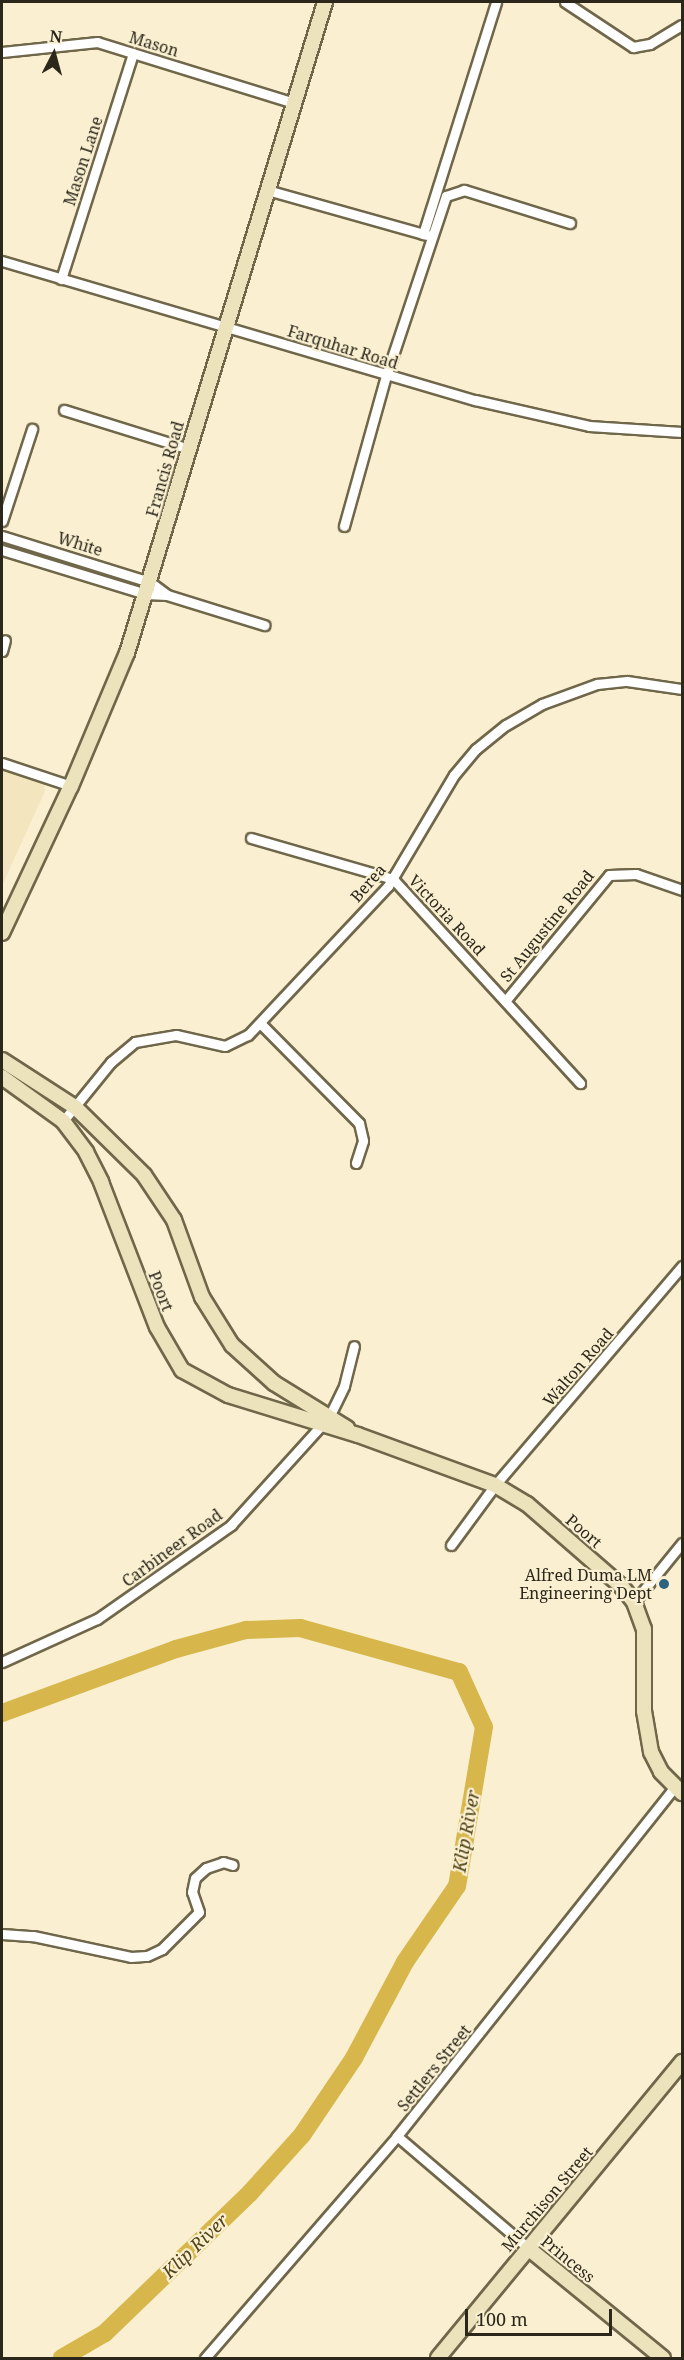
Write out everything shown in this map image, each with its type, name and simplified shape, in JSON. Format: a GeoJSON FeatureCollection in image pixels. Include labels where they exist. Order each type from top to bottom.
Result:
{"type":"FeatureCollection","features":[{"type":"Feature","properties":{"kind":"street","name":"Francis Road"},"geometry":{"type":"LineString","coordinates":[[2,933],[71,786],[120,673],[148,588],[224,327],[325,2]]}},
{"type":"Feature","properties":{"kind":"street"},"geometry":{"type":"LineString","coordinates":[[344,526],[496,2]]}},
{"type":"Feature","properties":{"kind":"street"},"geometry":{"type":"LineString","coordinates":[[565,2],[633,46],[650,44],[682,25]]}},
{"type":"Feature","properties":{"kind":"street","name":"Mason"},"geometry":{"type":"LineString","coordinates":[[2,52],[92,42],[294,103]]}},
{"type":"Feature","properties":{"kind":"street","name":"Mason Lane"},"geometry":{"type":"LineString","coordinates":[[61,279],[133,53]]}},
{"type":"Feature","properties":{"kind":"street"},"geometry":{"type":"LineString","coordinates":[[267,190],[427,235]]}},
{"type":"Feature","properties":{"kind":"street"},"geometry":{"type":"LineString","coordinates":[[427,235],[442,204],[453,191],[464,190],[570,223]]}},
{"type":"Feature","properties":{"kind":"street","name":"Farquhar Road"},"geometry":{"type":"LineString","coordinates":[[2,261],[386,376],[589,426],[682,432]]}},
{"type":"Feature","properties":{"kind":"street"},"geometry":{"type":"LineString","coordinates":[[64,410],[189,448]]}},
{"type":"Feature","properties":{"kind":"street"},"geometry":{"type":"LineString","coordinates":[[2,522],[32,429]]}},
{"type":"Feature","properties":{"kind":"street","name":"White"},"geometry":{"type":"LineString","coordinates":[[2,536],[148,588]]}},
{"type":"Feature","properties":{"kind":"street","name":"White"},"geometry":{"type":"LineString","coordinates":[[2,550],[148,588]]}},
{"type":"Feature","properties":{"kind":"street"},"geometry":{"type":"LineString","coordinates":[[148,588],[167,596],[264,625]]}},
{"type":"Feature","properties":{"kind":"street"},"geometry":{"type":"LineString","coordinates":[[2,651],[5,640]]}},
{"type":"Feature","properties":{"kind":"street","name":"Berea"},"geometry":{"type":"LineString","coordinates":[[63,1121],[119,1054],[135,1042],[176,1035],[225,1046],[242,1040],[393,879],[454,775],[476,749],[506,725],[542,704],[597,684],[646,682],[682,689]]}},
{"type":"Feature","properties":{"kind":"street"},"geometry":{"type":"LineString","coordinates":[[2,763],[71,786]]}},
{"type":"Feature","properties":{"kind":"street","name":"Victoria Road"},"geometry":{"type":"LineString","coordinates":[[250,838],[393,879],[580,1083]]}},
{"type":"Feature","properties":{"kind":"street","name":"St Augustine Road"},"geometry":{"type":"LineString","coordinates":[[506,1000],[609,874],[636,874],[682,890]]}},
{"type":"Feature","properties":{"kind":"street"},"geometry":{"type":"LineString","coordinates":[[260,1023],[359,1123],[363,1141],[356,1163]]}},
{"type":"Feature","properties":{"kind":"street","name":"Poort"},"geometry":{"type":"LineString","coordinates":[[2,1060],[75,1107],[131,1159],[165,1205],[202,1297],[232,1345],[274,1383],[325,1422]]}},
{"type":"Feature","properties":{"kind":"street","name":"Poort"},"geometry":{"type":"LineString","coordinates":[[2,1077],[63,1121],[101,1182],[157,1327],[175,1362],[207,1386],[325,1422],[495,1485],[527,1504],[570,1539],[634,1602],[644,1629],[647,1738],[657,1765],[679,1790]]}},
{"type":"Feature","properties":{"kind":"street","name":"Walton Road"},"geometry":{"type":"LineString","coordinates":[[451,1545],[495,1485],[682,1266]]}},
{"type":"Feature","properties":{"kind":"street","name":"Carbineer Road"},"geometry":{"type":"LineString","coordinates":[[2,1662],[97,1619],[214,1539],[259,1498],[325,1422],[344,1386],[354,1346]]}},
{"type":"Feature","properties":{"kind":"street"},"geometry":{"type":"LineString","coordinates":[[634,1602],[682,1543]]}},
{"type":"Feature","properties":{"kind":"street","name":"Settlers Street"},"geometry":{"type":"LineString","coordinates":[[205,2358],[397,2136],[679,1790]]}},
{"type":"Feature","properties":{"kind":"street"},"geometry":{"type":"LineString","coordinates":[[2,1934],[33,1936],[140,1958],[162,1949],[199,1912],[192,1892],[195,1878],[206,1868],[223,1862],[233,1865]]}},
{"type":"Feature","properties":{"kind":"street","name":"Murchison Street"},"geometry":{"type":"LineString","coordinates":[[438,2358],[682,2062]]}},
{"type":"Feature","properties":{"kind":"street","name":"Princess"},"geometry":{"type":"LineString","coordinates":[[397,2136],[528,2248],[663,2358]]}},
{"type":"Feature","properties":{"kind":"shaded area"},"geometry":{"type":"Polygon","coordinates":[[[2,765],[43,778],[45,791],[2,886],[2,765]]]}},
{"type":"Feature","properties":{"kind":"waterway","name":"Klip River"},"geometry":{"type":"LineString","coordinates":[[2,1713],[176,1649],[246,1630],[300,1628],[459,1672],[484,1727],[457,1886],[405,1962],[354,2058],[302,2135],[250,2193],[105,2333],[62,2358]]}},
{"type":"Feature","properties":{"kind":"place","name":"Alfred Duma LM Engineering Dept"},"geometry":{"type":"Point","coordinates":[664,1584]}}]}
